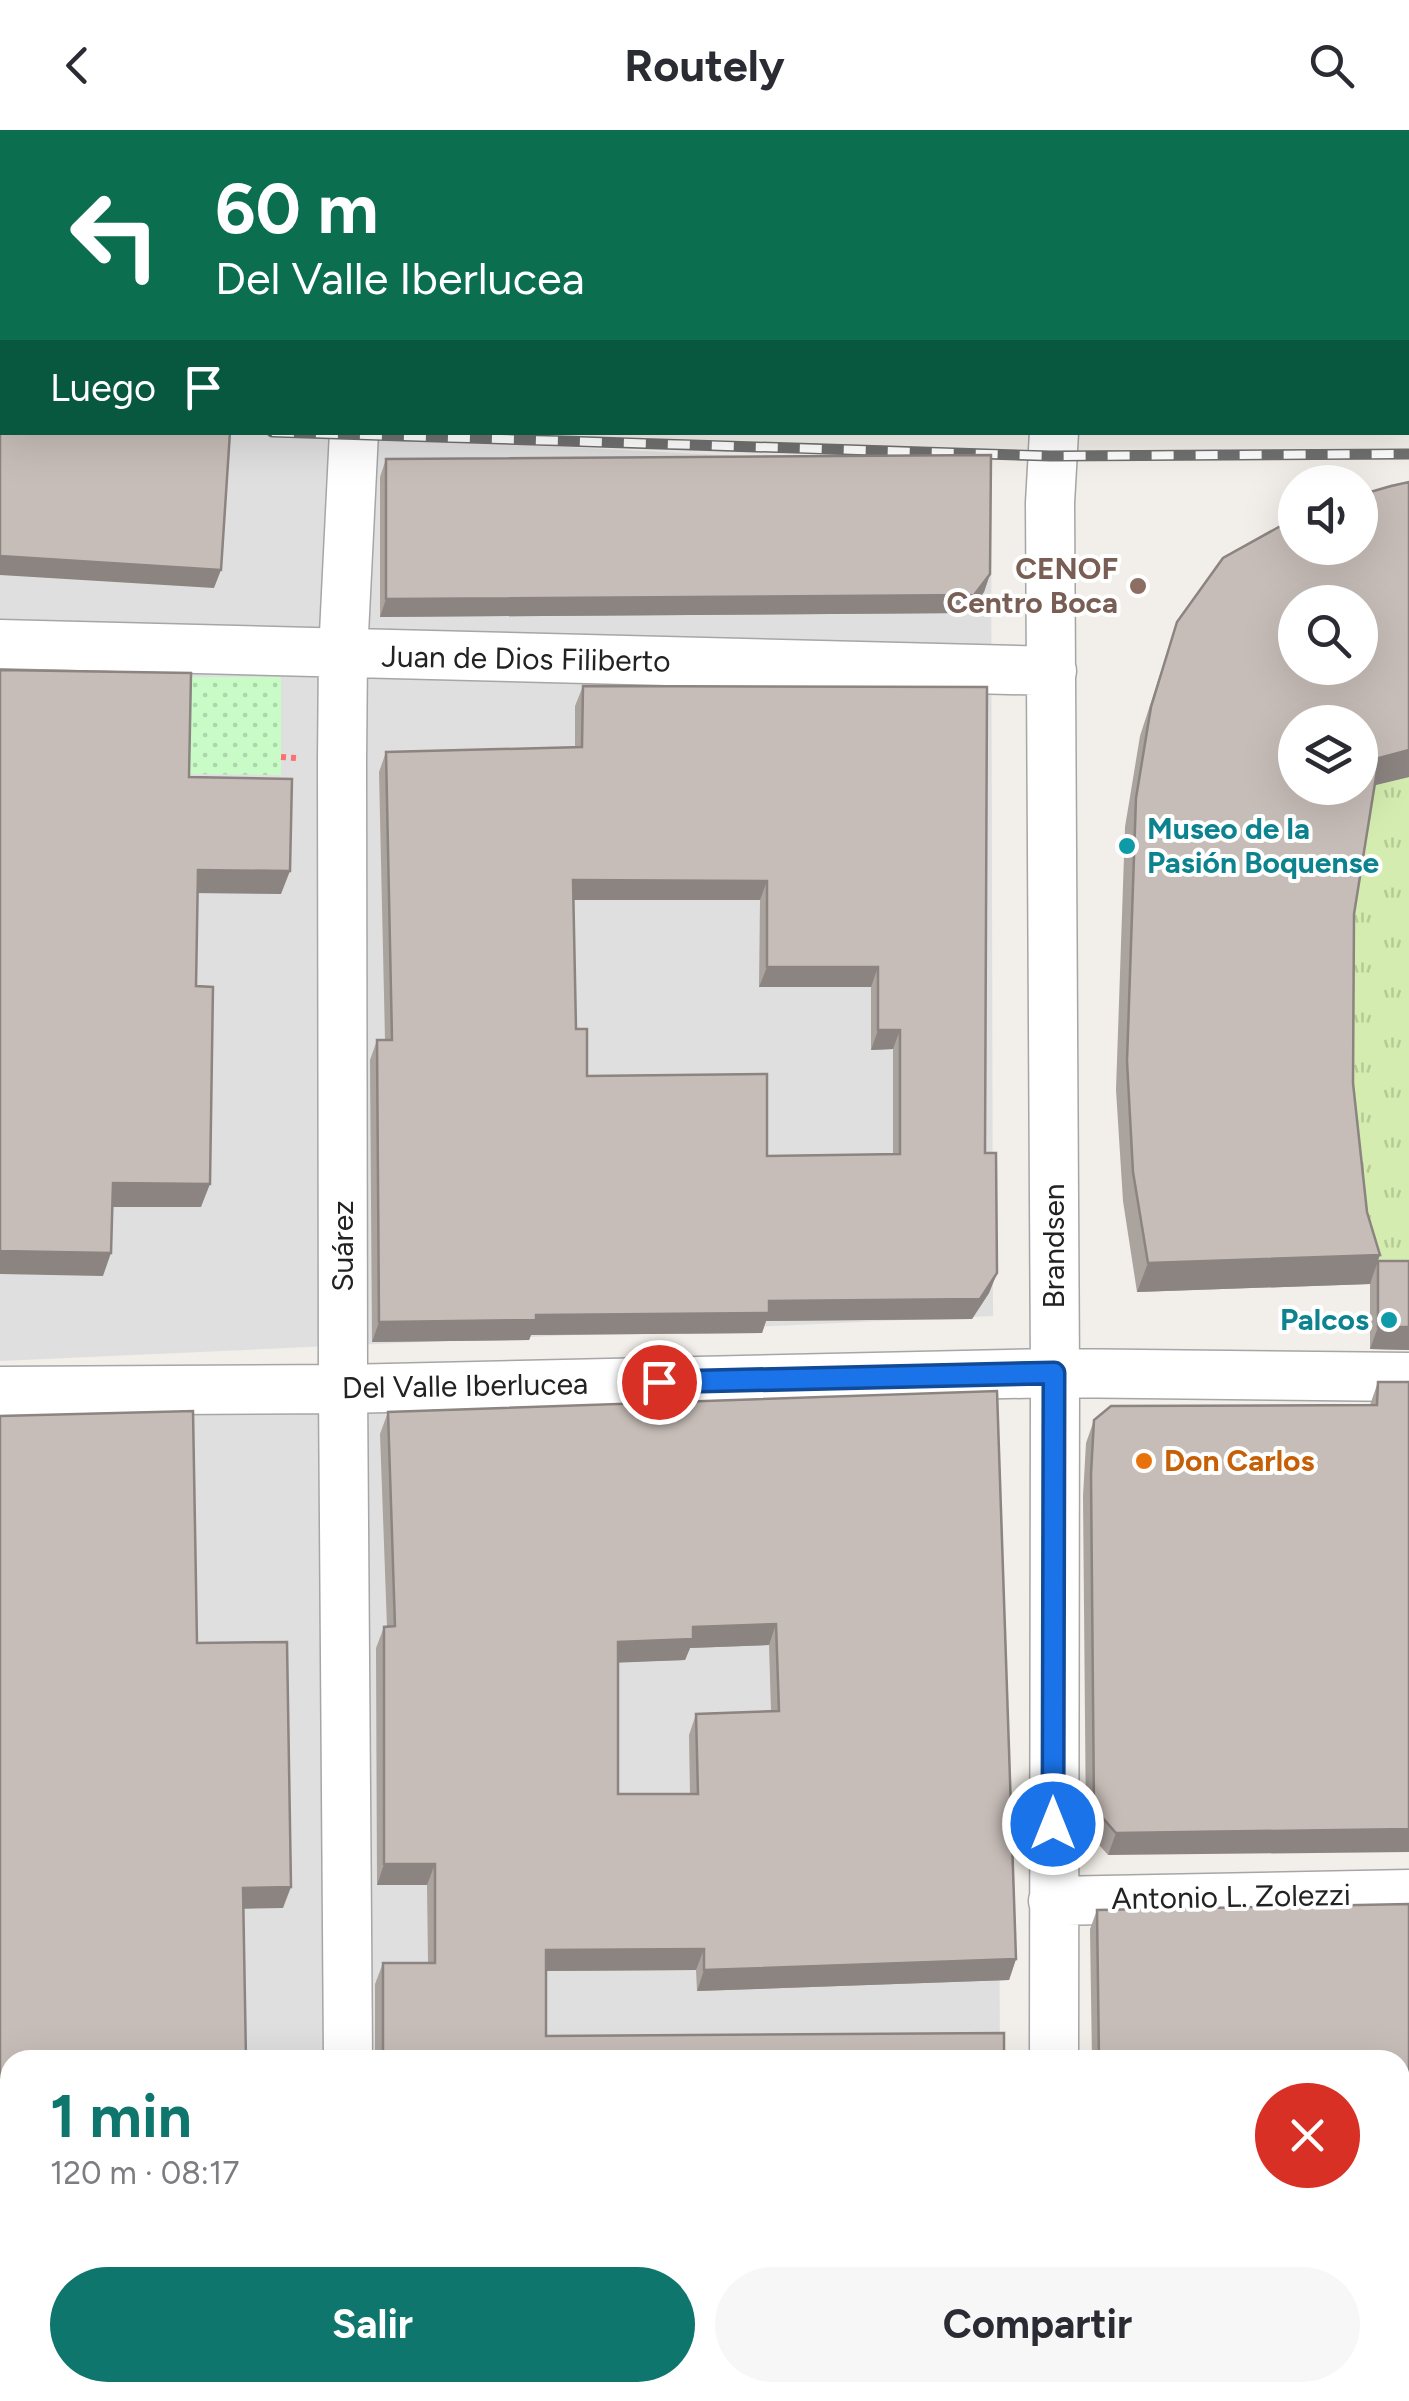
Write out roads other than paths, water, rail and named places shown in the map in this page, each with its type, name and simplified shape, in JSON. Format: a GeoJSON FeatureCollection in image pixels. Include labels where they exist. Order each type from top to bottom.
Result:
{"type":"FeatureCollection","features":[{"type":"Feature","properties":{"kind":"street","name":"Suárez"},"geometry":{"type":"LineString","coordinates":[[348,2050],[343,1389],[344,654],[354,435]]}},
{"type":"Feature","properties":{"kind":"street","name":"Brandsen"},"geometry":{"type":"LineString","coordinates":[[1054,435],[1050,503],[1054,2050]]}},
{"type":"Feature","properties":{"kind":"street","name":"Juan de Dios Filiberto"},"geometry":{"type":"LineString","coordinates":[[0,644],[1052,670]]}},
{"type":"Feature","properties":{"kind":"street","name":"Del Valle Iberlucea"},"geometry":{"type":"LineString","coordinates":[[0,1391],[343,1389],[1054,1373],[1409,1377]]}},
{"type":"Feature","properties":{"kind":"street","name":"Antonio L. Zolezzi"},"geometry":{"type":"LineString","coordinates":[[1053,1901],[1409,1894]]}},
{"type":"Feature","properties":{"kind":"railway"},"geometry":{"type":"LineString","coordinates":[[369,435],[1051,456],[1409,454]]}},
{"type":"Feature","properties":{"kind":"place","name":"CENOF Centro Boca"},"geometry":{"type":"Point","coordinates":[1138,586]}},
{"type":"Feature","properties":{"kind":"place","name":"Museo de la Pasión Boquense"},"geometry":{"type":"Point","coordinates":[1127,846]}},
{"type":"Feature","properties":{"kind":"place","name":"Palcos"},"geometry":{"type":"Point","coordinates":[1389,1320]}},
{"type":"Feature","properties":{"kind":"place","name":"Don Carlos"},"geometry":{"type":"Point","coordinates":[1144,1461]}}]}
